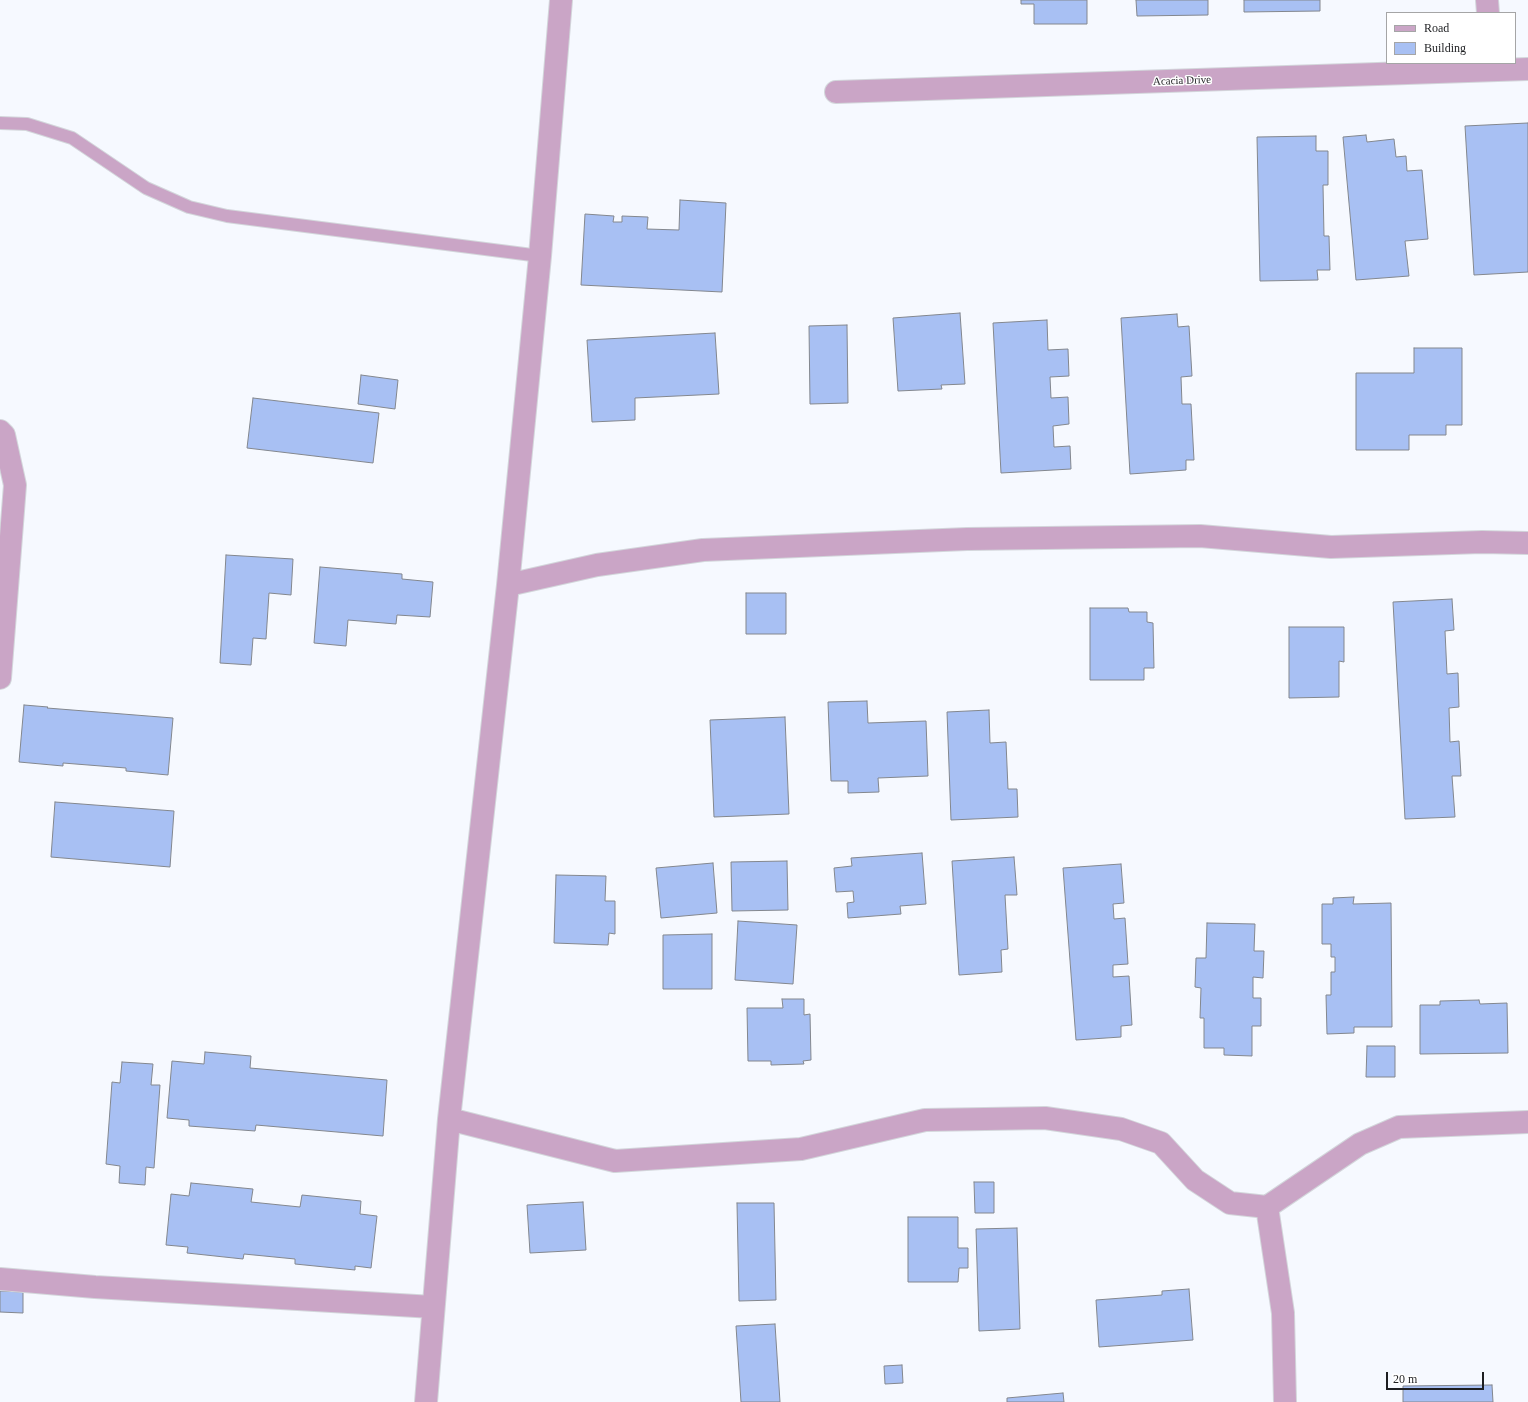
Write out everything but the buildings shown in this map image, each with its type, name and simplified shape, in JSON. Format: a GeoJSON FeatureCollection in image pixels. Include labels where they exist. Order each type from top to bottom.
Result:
{"type":"FeatureCollection","features":[{"type":"Feature","properties":{"kind":"street"},"geometry":{"type":"LineString","coordinates":[[426,1402],[449,1119],[508,585],[540,256],[561,0]]}},
{"type":"Feature","properties":{"kind":"street"},"geometry":{"type":"LineString","coordinates":[[1487,0],[1488,12]]}},
{"type":"Feature","properties":{"kind":"street","name":"Acacia Drive"},"geometry":{"type":"LineString","coordinates":[[836,92],[1488,67],[1528,69]]}},
{"type":"Feature","properties":{"kind":"street"},"geometry":{"type":"LineString","coordinates":[[0,431],[4,435],[16,485],[0,678]]}},
{"type":"Feature","properties":{"kind":"street"},"geometry":{"type":"LineString","coordinates":[[508,585],[597,565],[703,550],[967,539],[1200,536],[1331,547],[1482,542],[1528,543]]}},
{"type":"Feature","properties":{"kind":"street"},"geometry":{"type":"LineString","coordinates":[[449,1119],[615,1161],[801,1149],[926,1120],[1045,1118],[1121,1129],[1161,1143],[1196,1180],[1230,1203],[1267,1207],[1360,1144],[1399,1128],[1528,1122]]}},
{"type":"Feature","properties":{"kind":"street"},"geometry":{"type":"LineString","coordinates":[[1267,1207],[1283,1313],[1286,1402]]}},
{"type":"Feature","properties":{"kind":"street"},"geometry":{"type":"LineString","coordinates":[[0,1279],[95,1287],[434,1307]]}},
{"type":"Feature","properties":{"kind":"lane"},"geometry":{"type":"LineString","coordinates":[[0,123],[26,124],[72,138],[146,188],[189,207],[227,216],[540,256]]}}]}
